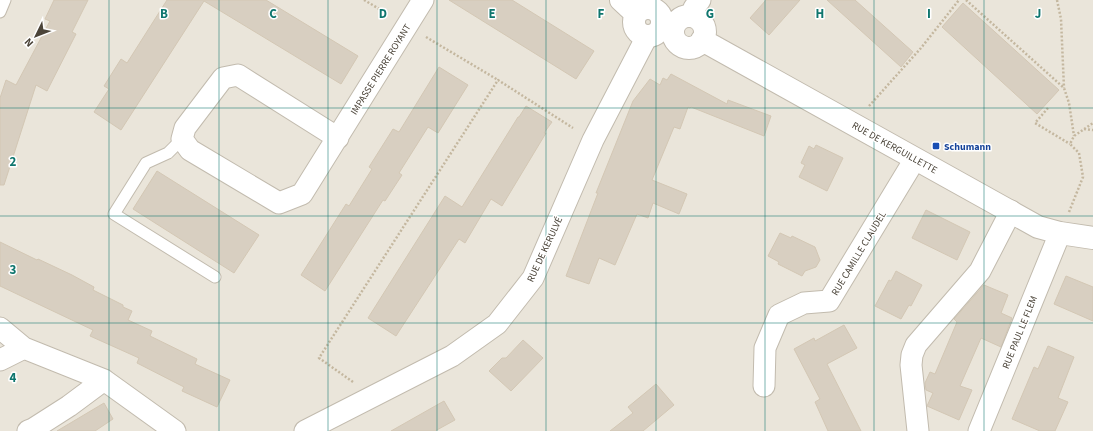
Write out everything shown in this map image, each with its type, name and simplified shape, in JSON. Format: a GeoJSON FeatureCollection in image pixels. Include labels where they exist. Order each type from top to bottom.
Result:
{"type":"FeatureCollection","features":[{"type":"Feature","properties":{"kind":"street","name":"IMPASSE PIERRE ROYANT"},"geometry":{"type":"LineString","coordinates":[[182,139],[190,150],[279,203],[302,194],[423,0]]}},
{"type":"Feature","properties":{"kind":"street"},"geometry":{"type":"LineString","coordinates":[[628,7],[656,9],[675,23],[673,33],[677,42],[685,47],[699,44],[704,35],[701,21],[672,20]]}},
{"type":"Feature","properties":{"kind":"street","name":"RUE DE KERULVÉ"},"geometry":{"type":"LineString","coordinates":[[305,431],[452,356],[497,324],[533,278],[593,140],[644,42],[672,20]]}},
{"type":"Feature","properties":{"kind":"street","name":"RUE DE KERGUILLETTE"},"geometry":{"type":"LineString","coordinates":[[702,40],[1038,227],[1060,233],[1093,238]]}},
{"type":"Feature","properties":{"kind":"street"},"geometry":{"type":"LineString","coordinates":[[182,139],[185,128],[223,78],[238,75],[338,138]]}},
{"type":"Feature","properties":{"kind":"street","name":"RUE CAMILLE CLAUDEL"},"geometry":{"type":"LineString","coordinates":[[764,386],[765,348],[779,315],[804,303],[829,300],[915,159]]}},
{"type":"Feature","properties":{"kind":"street"},"geometry":{"type":"LineString","coordinates":[[918,431],[911,365],[912,355],[916,345],[980,270],[1011,212]]}},
{"type":"Feature","properties":{"kind":"street","name":"RUE PAUL LE FLEM"},"geometry":{"type":"LineString","coordinates":[[979,431],[1060,233]]}},
{"type":"Feature","properties":{"kind":"street"},"geometry":{"type":"LineString","coordinates":[[0,328],[24,348],[104,380],[175,431]]}},
{"type":"Feature","properties":{"kind":"street"},"geometry":{"type":"LineString","coordinates":[[0,360],[24,348]]}},
{"type":"Feature","properties":{"kind":"street"},"geometry":{"type":"LineString","coordinates":[[28,431],[69,406],[104,380]]}},
{"type":"Feature","properties":{"kind":"lane"},"geometry":{"type":"LineString","coordinates":[[0,12],[5,0]]}},
{"type":"Feature","properties":{"kind":"lane"},"geometry":{"type":"LineString","coordinates":[[182,139],[168,153],[146,163],[114,214],[215,277]]}},
{"type":"Feature","properties":{"kind":"path"},"geometry":{"type":"LineString","coordinates":[[364,0],[498,80],[593,140]]}},
{"type":"Feature","properties":{"kind":"path"},"geometry":{"type":"LineString","coordinates":[[852,124],[921,48],[959,0]]}},
{"type":"Feature","properties":{"kind":"path"},"geometry":{"type":"LineString","coordinates":[[966,0],[1064,88]]}},
{"type":"Feature","properties":{"kind":"path"},"geometry":{"type":"LineString","coordinates":[[1057,0],[1061,19],[1064,88],[1074,136]]}},
{"type":"Feature","properties":{"kind":"path"},"geometry":{"type":"LineString","coordinates":[[372,396],[319,358],[498,80]]}},
{"type":"Feature","properties":{"kind":"path"},"geometry":{"type":"LineString","coordinates":[[1048,108],[1035,123],[1070,144],[1079,153],[1083,177],[1060,233]]}},
{"type":"Feature","properties":{"kind":"path"},"geometry":{"type":"LineString","coordinates":[[1070,144],[1074,136],[1093,123]]}},
{"type":"Feature","properties":{"kind":"path"},"geometry":{"type":"LineString","coordinates":[[1084,129],[1093,130]]}},
{"type":"Feature","properties":{"kind":"shaded area"},"geometry":{"type":"Polygon","coordinates":[[[0,0],[1093,0],[1093,431],[0,431],[0,0]]]}},
{"type":"Feature","properties":{"kind":"building"},"geometry":{"type":"Polygon","coordinates":[[[54,0],[88,0],[72,32],[76,34],[47,91],[36,85],[4,185],[0,185],[0,98],[6,80],[16,85],[50,21],[45,19],[54,0]]]}},
{"type":"Feature","properties":{"kind":"building"},"geometry":{"type":"Polygon","coordinates":[[[167,0],[266,0],[358,56],[341,84],[204,1],[121,130],[94,112],[109,89],[104,86],[121,59],[127,63],[167,0]]]}},
{"type":"Feature","properties":{"kind":"building"},"geometry":{"type":"Polygon","coordinates":[[[449,0],[512,0],[594,51],[576,79],[449,0]]]}},
{"type":"Feature","properties":{"kind":"building"},"geometry":{"type":"Polygon","coordinates":[[[766,0],[800,0],[769,35],[750,18],[766,0]]]}},
{"type":"Feature","properties":{"kind":"building"},"geometry":{"type":"Polygon","coordinates":[[[827,0],[855,0],[913,52],[901,67],[827,0]]]}},
{"type":"Feature","properties":{"kind":"building"},"geometry":{"type":"Polygon","coordinates":[[[963,3],[1059,90],[1037,114],[942,27],[963,3]]]}},
{"type":"Feature","properties":{"kind":"building"},"geometry":{"type":"Polygon","coordinates":[[[439,67],[468,85],[438,133],[428,127],[399,173],[402,175],[385,201],[383,200],[325,291],[301,275],[346,204],[349,206],[372,169],[369,167],[393,129],[399,132],[439,67]]]}},
{"type":"Feature","properties":{"kind":"building"},"geometry":{"type":"Polygon","coordinates":[[[671,74],[727,104],[728,100],[771,116],[764,136],[688,107],[680,129],[674,127],[652,180],[687,194],[679,214],[653,203],[648,218],[637,214],[615,265],[599,258],[589,284],[566,276],[598,193],[596,193],[633,101],[650,79],[660,85],[663,78],[667,80],[671,74]]]}},
{"type":"Feature","properties":{"kind":"building"},"geometry":{"type":"Polygon","coordinates":[[[526,106],[552,122],[544,133],[546,133],[502,206],[491,199],[465,243],[459,239],[396,336],[368,318],[445,196],[462,207],[526,106]]]}},
{"type":"Feature","properties":{"kind":"building"},"geometry":{"type":"Polygon","coordinates":[[[816,145],[843,158],[827,191],[799,177],[805,165],[801,163],[809,146],[814,149],[816,145]]]}},
{"type":"Feature","properties":{"kind":"building"},"geometry":{"type":"Polygon","coordinates":[[[157,171],[259,235],[234,273],[133,209],[157,171]]]}},
{"type":"Feature","properties":{"kind":"building"},"geometry":{"type":"Polygon","coordinates":[[[926,210],[970,232],[957,260],[912,238],[926,210]]]}},
{"type":"Feature","properties":{"kind":"building"},"geometry":{"type":"Polygon","coordinates":[[[780,233],[791,238],[792,236],[815,247],[820,260],[816,267],[805,271],[802,276],[778,264],[779,262],[768,256],[780,233]]]}},
{"type":"Feature","properties":{"kind":"building"},"geometry":{"type":"Polygon","coordinates":[[[0,242],[72,275],[94,287],[93,290],[132,311],[128,320],[152,331],[150,336],[197,359],[195,364],[230,380],[217,407],[182,391],[184,387],[137,363],[139,358],[90,336],[93,330],[0,286],[0,242]]]}},
{"type":"Feature","properties":{"kind":"building"},"geometry":{"type":"Polygon","coordinates":[[[896,271],[922,285],[911,306],[909,305],[901,319],[875,306],[889,280],[891,281],[896,271]]]}},
{"type":"Feature","properties":{"kind":"building"},"geometry":{"type":"Polygon","coordinates":[[[1066,276],[1093,287],[1093,321],[1054,304],[1066,276]]]}},
{"type":"Feature","properties":{"kind":"building"},"geometry":{"type":"Polygon","coordinates":[[[984,285],[1008,295],[1001,313],[1012,318],[1001,347],[981,338],[960,386],[972,390],[959,420],[927,406],[933,393],[926,390],[925,383],[930,372],[935,374],[957,322],[954,319],[984,285]]]}},
{"type":"Feature","properties":{"kind":"building"},"geometry":{"type":"Polygon","coordinates":[[[844,325],[857,348],[827,364],[861,431],[828,431],[815,402],[820,399],[794,349],[814,338],[815,341],[844,325]]]}},
{"type":"Feature","properties":{"kind":"building"},"geometry":{"type":"Polygon","coordinates":[[[523,340],[543,358],[511,391],[489,371],[502,358],[506,358],[523,340]]]}},
{"type":"Feature","properties":{"kind":"building"},"geometry":{"type":"Polygon","coordinates":[[[1048,346],[1074,357],[1058,398],[1068,402],[1055,431],[1040,431],[1012,419],[1034,367],[1038,369],[1048,346]]]}},
{"type":"Feature","properties":{"kind":"building"},"geometry":{"type":"Polygon","coordinates":[[[656,384],[674,405],[643,431],[610,431],[633,413],[628,407],[656,384]]]}},
{"type":"Feature","properties":{"kind":"building"},"geometry":{"type":"Polygon","coordinates":[[[444,401],[455,420],[435,431],[391,431],[444,401]]]}},
{"type":"Feature","properties":{"kind":"building"},"geometry":{"type":"Polygon","coordinates":[[[104,403],[113,419],[95,431],[57,431],[104,403]]]}},
{"type":"Feature","properties":{"kind":"place","name":"Schumann"},"geometry":{"type":"Point","coordinates":[936,146]}}]}
